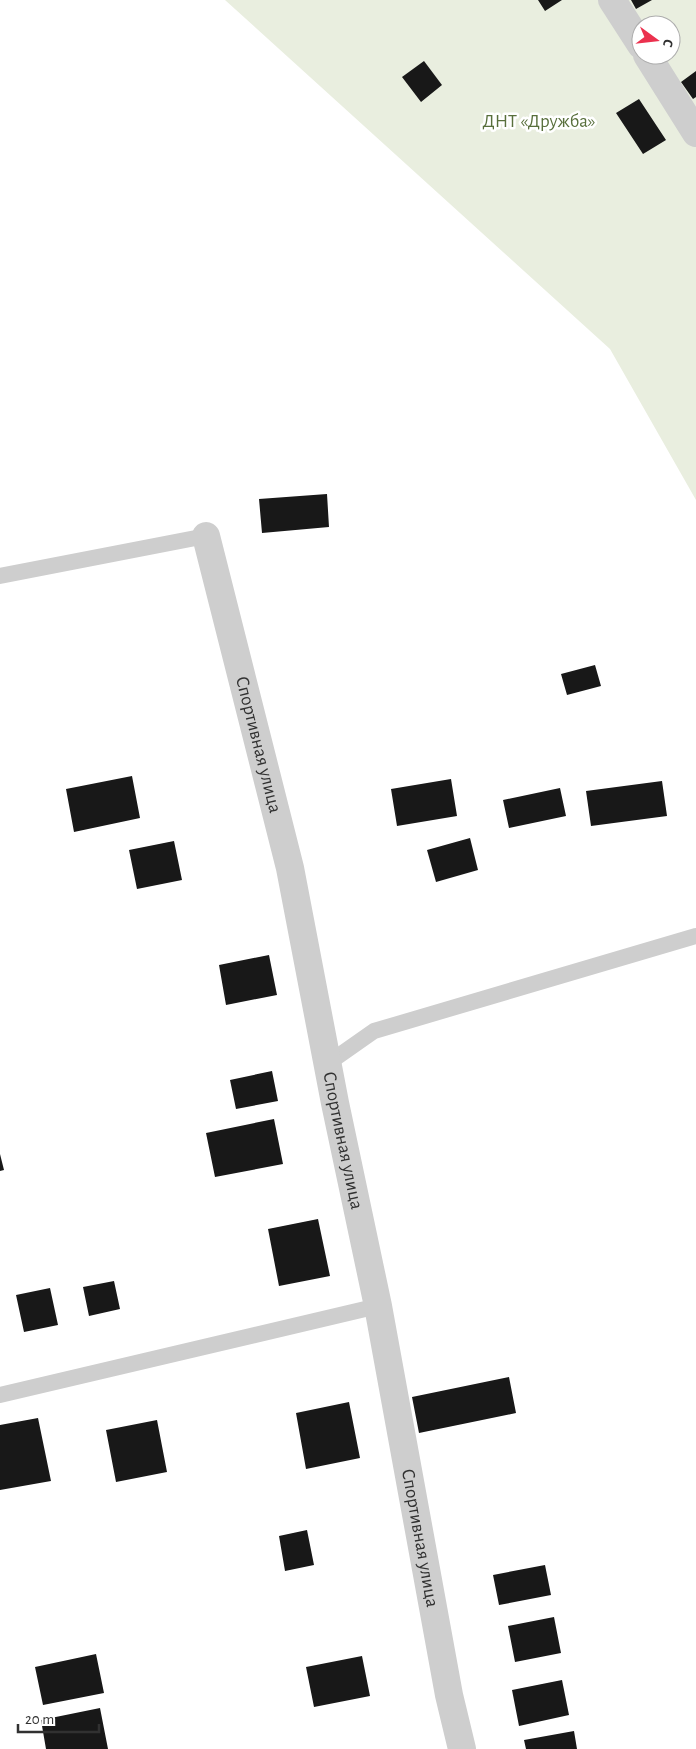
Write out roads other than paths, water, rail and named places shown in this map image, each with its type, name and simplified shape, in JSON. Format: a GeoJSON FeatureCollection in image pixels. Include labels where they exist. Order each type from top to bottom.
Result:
{"type":"FeatureCollection","features":[{"type":"Feature","properties":{"kind":"street"},"geometry":{"type":"LineString","coordinates":[[612,0],[631,29]]}},
{"type":"Feature","properties":{"kind":"street"},"geometry":{"type":"LineString","coordinates":[[653,65],[696,133]]}},
{"type":"Feature","properties":{"kind":"street","name":"Спортивная улица"},"geometry":{"type":"LineString","coordinates":[[206,536],[290,868],[327,1064],[378,1306],[449,1695],[462,1749]]}},
{"type":"Feature","properties":{"kind":"lane"},"geometry":{"type":"LineString","coordinates":[[0,576],[206,536]]}},
{"type":"Feature","properties":{"kind":"lane"},"geometry":{"type":"LineString","coordinates":[[327,1064],[374,1031],[696,936]]}},
{"type":"Feature","properties":{"kind":"lane"},"geometry":{"type":"LineString","coordinates":[[0,1395],[378,1306]]}},
{"type":"Feature","properties":{"kind":"park label","name":"ДНТ «Дружба»"},"geometry":{"type":"Point","coordinates":[539,121]}}]}
